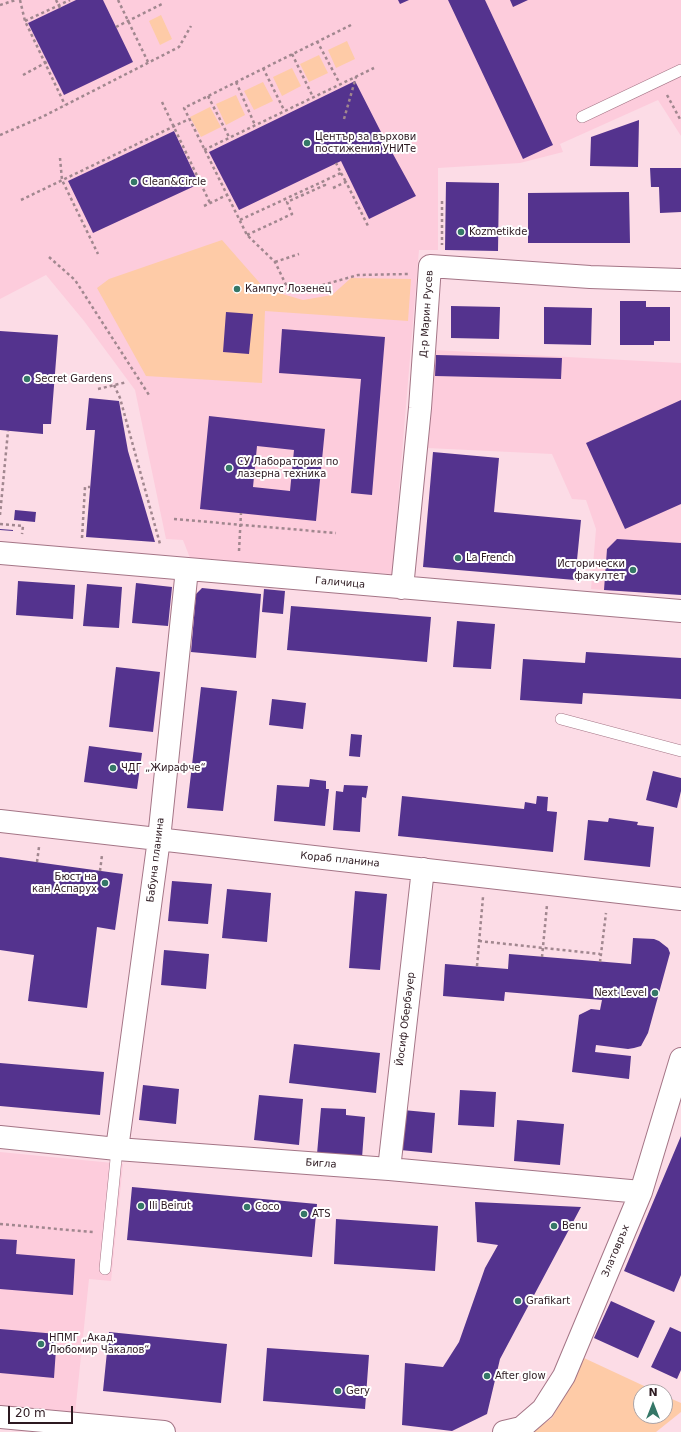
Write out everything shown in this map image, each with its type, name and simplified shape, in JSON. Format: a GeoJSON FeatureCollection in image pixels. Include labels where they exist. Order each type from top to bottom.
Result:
{"type":"FeatureCollection","features":[{"type":"Feature","properties":{"kind":"street","name":"Д-р Марин Русев"},"geometry":{"type":"LineString","coordinates":[[402,588],[420,408],[430,266],[590,277],[681,280]]}},
{"type":"Feature","properties":{"kind":"street","name":"Галичица"},"geometry":{"type":"LineString","coordinates":[[0,553],[681,611]]}},
{"type":"Feature","properties":{"kind":"street","name":"Бабуна планина"},"geometry":{"type":"LineString","coordinates":[[117,1149],[159,839],[176,568]]}},
{"type":"Feature","properties":{"kind":"street","name":"Кораб планина"},"geometry":{"type":"LineString","coordinates":[[0,821],[681,898]]}},
{"type":"Feature","properties":{"kind":"street","name":"Йосиф Обербауер"},"geometry":{"type":"LineString","coordinates":[[389,1169],[423,869]]}},
{"type":"Feature","properties":{"kind":"street","name":"Златовръх"},"geometry":{"type":"LineString","coordinates":[[513,1430],[543,1409],[564,1376],[641,1192],[681,1059]]}},
{"type":"Feature","properties":{"kind":"street","name":"Бигла"},"geometry":{"type":"LineString","coordinates":[[0,1137],[117,1149],[389,1169],[641,1192]]}},
{"type":"Feature","properties":{"kind":"street"},"geometry":{"type":"LineString","coordinates":[[0,1417],[164,1432]]}},
{"type":"Feature","properties":{"kind":"lane"},"geometry":{"type":"LineString","coordinates":[[582,117],[681,70]]}},
{"type":"Feature","properties":{"kind":"lane"},"geometry":{"type":"LineString","coordinates":[[561,719],[681,751]]}},
{"type":"Feature","properties":{"kind":"lane"},"geometry":{"type":"LineString","coordinates":[[105,1270],[117,1149]]}},
{"type":"Feature","properties":{"kind":"path"},"geometry":{"type":"LineString","coordinates":[[0,5],[16,0]]}},
{"type":"Feature","properties":{"kind":"path"},"geometry":{"type":"LineString","coordinates":[[20,0],[24,21],[46,62],[65,105]]}},
{"type":"Feature","properties":{"kind":"path"},"geometry":{"type":"LineString","coordinates":[[56,0],[59,7]]}},
{"type":"Feature","properties":{"kind":"path"},"geometry":{"type":"LineString","coordinates":[[24,21],[59,7],[70,0]]}},
{"type":"Feature","properties":{"kind":"path"},"geometry":{"type":"LineString","coordinates":[[118,0],[148,62]]}},
{"type":"Feature","properties":{"kind":"path"},"geometry":{"type":"LineString","coordinates":[[116,27],[164,3]]}},
{"type":"Feature","properties":{"kind":"path"},"geometry":{"type":"LineString","coordinates":[[350,25],[184,108],[247,235],[275,262],[288,289],[305,290],[358,275],[408,274]]}},
{"type":"Feature","properties":{"kind":"path"},"geometry":{"type":"LineString","coordinates":[[0,135],[42,117],[179,47],[191,26]]}},
{"type":"Feature","properties":{"kind":"path"},"geometry":{"type":"LineString","coordinates":[[317,41],[340,84]]}},
{"type":"Feature","properties":{"kind":"path"},"geometry":{"type":"LineString","coordinates":[[292,54],[313,97]]}},
{"type":"Feature","properties":{"kind":"path"},"geometry":{"type":"LineString","coordinates":[[23,74],[46,62]]}},
{"type":"Feature","properties":{"kind":"path"},"geometry":{"type":"LineString","coordinates":[[263,68],[284,110]]}},
{"type":"Feature","properties":{"kind":"path"},"geometry":{"type":"LineString","coordinates":[[204,150],[284,110],[374,68]]}},
{"type":"Feature","properties":{"kind":"path"},"geometry":{"type":"LineString","coordinates":[[344,119],[356,76]]}},
{"type":"Feature","properties":{"kind":"path"},"geometry":{"type":"LineString","coordinates":[[659,81],[681,121]]}},
{"type":"Feature","properties":{"kind":"path"},"geometry":{"type":"LineString","coordinates":[[236,82],[255,125]]}},
{"type":"Feature","properties":{"kind":"path"},"geometry":{"type":"LineString","coordinates":[[208,96],[229,137]]}},
{"type":"Feature","properties":{"kind":"path"},"geometry":{"type":"LineString","coordinates":[[162,102],[210,203]]}},
{"type":"Feature","properties":{"kind":"path"},"geometry":{"type":"LineString","coordinates":[[20,200],[189,119]]}},
{"type":"Feature","properties":{"kind":"path"},"geometry":{"type":"LineString","coordinates":[[60,158],[62,180],[98,254]]}},
{"type":"Feature","properties":{"kind":"path"},"geometry":{"type":"LineString","coordinates":[[336,163],[369,228]]}},
{"type":"Feature","properties":{"kind":"path"},"geometry":{"type":"LineString","coordinates":[[240,220],[341,173]]}},
{"type":"Feature","properties":{"kind":"path"},"geometry":{"type":"LineString","coordinates":[[247,235],[292,214],[287,202],[324,185],[323,182]]}},
{"type":"Feature","properties":{"kind":"path"},"geometry":{"type":"LineString","coordinates":[[333,188],[346,182]]}},
{"type":"Feature","properties":{"kind":"path"},"geometry":{"type":"LineString","coordinates":[[204,206],[227,195]]}},
{"type":"Feature","properties":{"kind":"path"},"geometry":{"type":"LineString","coordinates":[[442,201],[443,268]]}},
{"type":"Feature","properties":{"kind":"path"},"geometry":{"type":"LineString","coordinates":[[275,262],[299,254]]}},
{"type":"Feature","properties":{"kind":"path"},"geometry":{"type":"LineString","coordinates":[[50,257],[76,280],[149,395]]}},
{"type":"Feature","properties":{"kind":"path"},"geometry":{"type":"LineString","coordinates":[[98,389],[127,382]]}},
{"type":"Feature","properties":{"kind":"path"},"geometry":{"type":"LineString","coordinates":[[114,386],[120,398],[176,568]]}},
{"type":"Feature","properties":{"kind":"path"},"geometry":{"type":"LineString","coordinates":[[0,515],[8,431]]}},
{"type":"Feature","properties":{"kind":"path"},"geometry":{"type":"LineString","coordinates":[[80,560],[85,487],[90,487]]}},
{"type":"Feature","properties":{"kind":"path"},"geometry":{"type":"LineString","coordinates":[[238,554],[241,514]]}},
{"type":"Feature","properties":{"kind":"path"},"geometry":{"type":"LineString","coordinates":[[174,519],[336,533]]}},
{"type":"Feature","properties":{"kind":"path"},"geometry":{"type":"LineString","coordinates":[[0,524],[13,525]]}},
{"type":"Feature","properties":{"kind":"path"},"geometry":{"type":"LineString","coordinates":[[100,864],[100,871]]}},
{"type":"Feature","properties":{"kind":"path"},"geometry":{"type":"LineString","coordinates":[[476,966],[486,876]]}},
{"type":"Feature","properties":{"kind":"path"},"geometry":{"type":"LineString","coordinates":[[542,957],[549,884]]}},
{"type":"Feature","properties":{"kind":"path"},"geometry":{"type":"LineString","coordinates":[[600,962],[608,890]]}},
{"type":"Feature","properties":{"kind":"path"},"geometry":{"type":"LineString","coordinates":[[479,941],[600,954]]}},
{"type":"Feature","properties":{"kind":"path"},"geometry":{"type":"LineString","coordinates":[[0,1224],[108,1233]]}},
{"type":"Feature","properties":{"kind":"shaded area","name":"Кампус Лозенец"},"geometry":{"type":"Polygon","coordinates":[[[0,0],[681,0],[681,136],[658,100],[560,144],[563,152],[520,163],[438,168],[438,250],[419,250],[392,574],[190,558],[183,540],[166,539],[135,390],[84,321],[46,275],[0,299],[0,0]]]}},
{"type":"Feature","properties":{"kind":"shaded area"},"geometry":{"type":"Polygon","coordinates":[[[161,15],[172,39],[160,45],[149,21],[161,15]]]}},
{"type":"Feature","properties":{"kind":"shaded area"},"geometry":{"type":"Polygon","coordinates":[[[347,41],[355,59],[336,68],[328,50],[347,41]]]}},
{"type":"Feature","properties":{"kind":"shaded area"},"geometry":{"type":"Polygon","coordinates":[[[319,55],[328,73],[309,82],[300,64],[319,55]]]}},
{"type":"Feature","properties":{"kind":"shaded area"},"geometry":{"type":"Polygon","coordinates":[[[292,68],[301,86],[282,96],[273,77],[292,68]]]}},
{"type":"Feature","properties":{"kind":"shaded area"},"geometry":{"type":"Polygon","coordinates":[[[263,82],[273,101],[254,110],[244,91],[263,82]]]}},
{"type":"Feature","properties":{"kind":"shaded area"},"geometry":{"type":"Polygon","coordinates":[[[236,95],[245,115],[226,125],[216,104],[236,95]]]}},
{"type":"Feature","properties":{"kind":"shaded area"},"geometry":{"type":"Polygon","coordinates":[[[210,107],[221,127],[201,137],[190,117],[210,107]]]}},
{"type":"Feature","properties":{"kind":"shaded area"},"geometry":{"type":"Polygon","coordinates":[[[222,240],[265,289],[303,300],[332,295],[351,278],[411,279],[408,321],[265,311],[262,383],[146,376],[97,288],[109,279],[222,240]]]}},
{"type":"Feature","properties":{"kind":"shaded area"},"geometry":{"type":"Polygon","coordinates":[[[434,350],[681,363],[681,543],[660,594],[591,589],[596,529],[586,500],[572,499],[552,454],[427,448],[434,350]]]}},
{"type":"Feature","properties":{"kind":"shaded area","name":"НПМГ „Акад. Любомир Чакалов“"},"geometry":{"type":"Polygon","coordinates":[[[0,1152],[123,1164],[111,1281],[89,1279],[75,1414],[0,1406],[0,1152]]]}},
{"type":"Feature","properties":{"kind":"shaded area"},"geometry":{"type":"Polygon","coordinates":[[[584,1358],[640,1384],[633,1384],[633,1424],[666,1424],[656,1432],[532,1432],[552,1418],[584,1358]]]}},
{"type":"Feature","properties":{"kind":"shaded area"},"geometry":{"type":"Polygon","coordinates":[[[673,1400],[681,1403],[681,1412],[673,1418],[673,1400]]]}},
{"type":"Feature","properties":{"kind":"building"},"geometry":{"type":"Polygon","coordinates":[[[76,0],[103,0],[133,62],[64,95],[28,23],[76,0]]]}},
{"type":"Feature","properties":{"kind":"building"},"geometry":{"type":"Polygon","coordinates":[[[398,0],[409,0],[400,4],[398,0]]]}},
{"type":"Feature","properties":{"kind":"building"},"geometry":{"type":"Polygon","coordinates":[[[448,0],[485,0],[553,145],[523,159],[448,0]]]}},
{"type":"Feature","properties":{"kind":"building"},"geometry":{"type":"Polygon","coordinates":[[[510,0],[528,0],[513,7],[510,0]]]}},
{"type":"Feature","properties":{"kind":"building","name":"Център за върхови постижения УНИТе"},"geometry":{"type":"Polygon","coordinates":[[[355,81],[416,196],[369,219],[341,161],[239,210],[209,152],[355,81]]]}},
{"type":"Feature","properties":{"kind":"building"},"geometry":{"type":"Polygon","coordinates":[[[639,120],[638,167],[590,166],[591,137],[639,120]]]}},
{"type":"Feature","properties":{"kind":"building","name":"Clean&Circle"},"geometry":{"type":"Polygon","coordinates":[[[174,131],[199,184],[93,233],[68,181],[174,131]]]}},
{"type":"Feature","properties":{"kind":"building"},"geometry":{"type":"Polygon","coordinates":[[[650,168],[681,168],[681,212],[660,213],[659,187],[651,187],[650,168]]]}},
{"type":"Feature","properties":{"kind":"building"},"geometry":{"type":"Polygon","coordinates":[[[446,182],[499,183],[498,251],[445,250],[446,182]]]}},
{"type":"Feature","properties":{"kind":"building"},"geometry":{"type":"Polygon","coordinates":[[[629,192],[630,243],[528,243],[528,193],[629,192]]]}},
{"type":"Feature","properties":{"kind":"building"},"geometry":{"type":"Polygon","coordinates":[[[620,301],[646,301],[646,307],[670,307],[670,341],[654,341],[654,345],[620,345],[620,301]]]}},
{"type":"Feature","properties":{"kind":"building"},"geometry":{"type":"Polygon","coordinates":[[[451,306],[500,307],[499,339],[451,338],[451,306]]]}},
{"type":"Feature","properties":{"kind":"building"},"geometry":{"type":"Polygon","coordinates":[[[544,307],[592,308],[591,345],[544,344],[544,307]]]}},
{"type":"Feature","properties":{"kind":"building"},"geometry":{"type":"Polygon","coordinates":[[[226,312],[253,314],[249,354],[223,352],[226,312]]]}},
{"type":"Feature","properties":{"kind":"building"},"geometry":{"type":"Polygon","coordinates":[[[282,329],[385,337],[372,495],[351,493],[361,379],[279,373],[282,329]]]}},
{"type":"Feature","properties":{"kind":"building","name":"Secret Gardens"},"geometry":{"type":"Polygon","coordinates":[[[0,331],[58,335],[51,424],[43,424],[43,434],[0,430],[0,331]]]}},
{"type":"Feature","properties":{"kind":"building"},"geometry":{"type":"Polygon","coordinates":[[[436,355],[562,358],[561,379],[435,376],[436,355]]]}},
{"type":"Feature","properties":{"kind":"building"},"geometry":{"type":"Polygon","coordinates":[[[89,398],[119,401],[128,451],[155,542],[86,537],[95,430],[86,430],[89,398]]]}},
{"type":"Feature","properties":{"kind":"building"},"geometry":{"type":"Polygon","coordinates":[[[681,400],[681,504],[625,529],[586,443],[681,400]]]}},
{"type":"Feature","properties":{"kind":"building","name":"СУ Лаборатория по лазерна техника"},"geometry":{"type":"Polygon","coordinates":[[[209,416],[325,429],[316,521],[200,509],[209,416]],[[257,446],[253,487],[290,491],[294,450],[257,446]]]}},
{"type":"Feature","properties":{"kind":"building"},"geometry":{"type":"Polygon","coordinates":[[[433,452],[499,458],[494,512],[581,520],[575,580],[423,567],[433,452]]]}},
{"type":"Feature","properties":{"kind":"building"},"geometry":{"type":"Polygon","coordinates":[[[15,510],[36,512],[35,522],[14,520],[15,510]]]}},
{"type":"Feature","properties":{"kind":"building"},"geometry":{"type":"Polygon","coordinates":[[[0,530],[13,530],[13,531],[0,530]]]}},
{"type":"Feature","properties":{"kind":"building","name":"Исторически факултет"},"geometry":{"type":"Polygon","coordinates":[[[617,539],[681,543],[681,595],[604,590],[607,549],[617,539]]]}},
{"type":"Feature","properties":{"kind":"building"},"geometry":{"type":"Polygon","coordinates":[[[18,581],[75,585],[73,619],[16,615],[18,581]]]}},
{"type":"Feature","properties":{"kind":"building"},"geometry":{"type":"Polygon","coordinates":[[[136,583],[172,587],[168,626],[132,623],[136,583]]]}},
{"type":"Feature","properties":{"kind":"building"},"geometry":{"type":"Polygon","coordinates":[[[87,584],[122,587],[119,628],[83,626],[87,584]]]}},
{"type":"Feature","properties":{"kind":"building"},"geometry":{"type":"Polygon","coordinates":[[[202,588],[261,594],[256,658],[191,652],[196,594],[202,588]]]}},
{"type":"Feature","properties":{"kind":"building"},"geometry":{"type":"Polygon","coordinates":[[[264,589],[285,591],[283,614],[262,612],[264,589]]]}},
{"type":"Feature","properties":{"kind":"building"},"geometry":{"type":"Polygon","coordinates":[[[291,606],[431,617],[427,662],[287,650],[291,606]]]}},
{"type":"Feature","properties":{"kind":"building"},"geometry":{"type":"Polygon","coordinates":[[[457,621],[495,624],[491,669],[453,667],[457,621]]]}},
{"type":"Feature","properties":{"kind":"building"},"geometry":{"type":"Polygon","coordinates":[[[586,652],[681,658],[681,699],[583,693],[582,704],[520,700],[523,659],[585,663],[586,652]]]}},
{"type":"Feature","properties":{"kind":"building"},"geometry":{"type":"Polygon","coordinates":[[[116,667],[160,672],[153,732],[109,727],[116,667]]]}},
{"type":"Feature","properties":{"kind":"building"},"geometry":{"type":"Polygon","coordinates":[[[201,687],[237,691],[223,811],[187,808],[201,687]]]}},
{"type":"Feature","properties":{"kind":"building"},"geometry":{"type":"Polygon","coordinates":[[[272,699],[306,703],[303,729],[269,725],[272,699]]]}},
{"type":"Feature","properties":{"kind":"building"},"geometry":{"type":"Polygon","coordinates":[[[351,734],[362,735],[360,757],[349,756],[351,734]]]}},
{"type":"Feature","properties":{"kind":"building","name":"ЧДГ „Жирафче“"},"geometry":{"type":"Polygon","coordinates":[[[89,746],[142,753],[137,789],[84,782],[89,746]]]}},
{"type":"Feature","properties":{"kind":"building"},"geometry":{"type":"Polygon","coordinates":[[[653,771],[681,778],[681,791],[677,808],[646,800],[653,771]]]}},
{"type":"Feature","properties":{"kind":"building"},"geometry":{"type":"Polygon","coordinates":[[[310,779],[326,781],[326,789],[329,789],[325,826],[274,821],[277,785],[309,787],[310,779]]]}},
{"type":"Feature","properties":{"kind":"building"},"geometry":{"type":"Polygon","coordinates":[[[344,785],[368,786],[366,798],[362,797],[360,832],[333,830],[336,791],[343,792],[344,785]]]}},
{"type":"Feature","properties":{"kind":"building"},"geometry":{"type":"Polygon","coordinates":[[[402,796],[524,809],[525,802],[536,804],[537,796],[548,797],[547,811],[557,812],[553,852],[398,836],[402,796]]]}},
{"type":"Feature","properties":{"kind":"building"},"geometry":{"type":"Polygon","coordinates":[[[609,818],[638,822],[637,825],[654,827],[650,867],[584,860],[588,820],[608,822],[609,818]]]}},
{"type":"Feature","properties":{"kind":"building"},"geometry":{"type":"Polygon","coordinates":[[[0,857],[123,874],[115,930],[97,927],[87,1008],[28,1001],[34,955],[0,950],[0,857]]]}},
{"type":"Feature","properties":{"kind":"building"},"geometry":{"type":"Polygon","coordinates":[[[172,881],[212,884],[208,924],[168,921],[172,881]]]}},
{"type":"Feature","properties":{"kind":"building"},"geometry":{"type":"Polygon","coordinates":[[[227,889],[271,893],[267,942],[222,938],[227,889]]]}},
{"type":"Feature","properties":{"kind":"building"},"geometry":{"type":"Polygon","coordinates":[[[355,891],[387,894],[380,970],[349,968],[355,891]]]}},
{"type":"Feature","properties":{"kind":"building"},"geometry":{"type":"Polygon","coordinates":[[[633,938],[654,939],[659,941],[668,948],[670,953],[648,1033],[641,1046],[628,1049],[596,1045],[595,1052],[631,1056],[629,1079],[572,1072],[579,1015],[591,1009],[600,1010],[602,1000],[505,992],[504,1001],[443,996],[445,964],[508,969],[509,954],[631,964],[633,938]]]}},
{"type":"Feature","properties":{"kind":"building"},"geometry":{"type":"Polygon","coordinates":[[[164,950],[209,954],[206,989],[161,985],[164,950]]]}},
{"type":"Feature","properties":{"kind":"building"},"geometry":{"type":"Polygon","coordinates":[[[294,1044],[380,1053],[376,1093],[289,1083],[294,1044]]]}},
{"type":"Feature","properties":{"kind":"building"},"geometry":{"type":"Polygon","coordinates":[[[0,1063],[104,1072],[100,1115],[0,1106],[0,1063]]]}},
{"type":"Feature","properties":{"kind":"building"},"geometry":{"type":"Polygon","coordinates":[[[143,1085],[179,1089],[176,1124],[139,1120],[143,1085]]]}},
{"type":"Feature","properties":{"kind":"building"},"geometry":{"type":"Polygon","coordinates":[[[460,1090],[496,1092],[494,1127],[458,1125],[460,1090]]]}},
{"type":"Feature","properties":{"kind":"building"},"geometry":{"type":"Polygon","coordinates":[[[259,1095],[303,1099],[299,1145],[254,1140],[259,1095]]]}},
{"type":"Feature","properties":{"kind":"building"},"geometry":{"type":"Polygon","coordinates":[[[321,1108],[346,1109],[346,1115],[365,1117],[362,1158],[317,1154],[321,1108]]]}},
{"type":"Feature","properties":{"kind":"building"},"geometry":{"type":"Polygon","coordinates":[[[403,1110],[435,1113],[432,1153],[400,1150],[403,1110]]]}},
{"type":"Feature","properties":{"kind":"building"},"geometry":{"type":"Polygon","coordinates":[[[517,1120],[564,1124],[560,1165],[514,1161],[517,1120]]]}},
{"type":"Feature","properties":{"kind":"building"},"geometry":{"type":"Polygon","coordinates":[[[681,1136],[681,1275],[674,1292],[624,1271],[681,1136]]]}},
{"type":"Feature","properties":{"kind":"building"},"geometry":{"type":"Polygon","coordinates":[[[132,1187],[317,1204],[312,1257],[127,1240],[132,1187]]]}},
{"type":"Feature","properties":{"kind":"building"},"geometry":{"type":"Polygon","coordinates":[[[475,1202],[581,1207],[500,1359],[487,1414],[452,1431],[402,1425],[405,1363],[443,1367],[459,1342],[485,1268],[498,1245],[477,1242],[475,1202]]]}},
{"type":"Feature","properties":{"kind":"building"},"geometry":{"type":"Polygon","coordinates":[[[336,1219],[438,1226],[435,1271],[334,1264],[336,1219]]]}},
{"type":"Feature","properties":{"kind":"building"},"geometry":{"type":"Polygon","coordinates":[[[0,1239],[17,1240],[16,1254],[75,1259],[73,1295],[0,1289],[0,1239]]]}},
{"type":"Feature","properties":{"kind":"building"},"geometry":{"type":"Polygon","coordinates":[[[611,1301],[655,1321],[638,1358],[594,1338],[611,1301]]]}},
{"type":"Feature","properties":{"kind":"building"},"geometry":{"type":"Polygon","coordinates":[[[670,1327],[681,1332],[681,1370],[677,1379],[651,1367],[670,1327]]]}},
{"type":"Feature","properties":{"kind":"building"},"geometry":{"type":"Polygon","coordinates":[[[0,1329],[57,1334],[54,1378],[0,1373],[0,1329]]]}},
{"type":"Feature","properties":{"kind":"building"},"geometry":{"type":"Polygon","coordinates":[[[109,1332],[227,1344],[221,1403],[103,1391],[109,1332]]]}},
{"type":"Feature","properties":{"kind":"building"},"geometry":{"type":"Polygon","coordinates":[[[267,1348],[369,1355],[365,1409],[263,1401],[267,1348]]]}},
{"type":"Feature","properties":{"kind":"place","name":"Център за върхови постижения УНИТе"},"geometry":{"type":"Point","coordinates":[307,143]}},
{"type":"Feature","properties":{"kind":"place","name":"Clean&Circle"},"geometry":{"type":"Point","coordinates":[134,182]}},
{"type":"Feature","properties":{"kind":"place","name":"Kozmetikde"},"geometry":{"type":"Point","coordinates":[461,232]}},
{"type":"Feature","properties":{"kind":"place","name":"Кампус Лозенец"},"geometry":{"type":"Point","coordinates":[237,289]}},
{"type":"Feature","properties":{"kind":"place","name":"Secret Gardens"},"geometry":{"type":"Point","coordinates":[27,379]}},
{"type":"Feature","properties":{"kind":"place","name":"СУ Лаборатория по лазерна техника"},"geometry":{"type":"Point","coordinates":[229,468]}},
{"type":"Feature","properties":{"kind":"place","name":"La French"},"geometry":{"type":"Point","coordinates":[458,558]}},
{"type":"Feature","properties":{"kind":"place","name":"Исторически факултет"},"geometry":{"type":"Point","coordinates":[633,570]}},
{"type":"Feature","properties":{"kind":"place","name":"ЧДГ „Жирафче“"},"geometry":{"type":"Point","coordinates":[113,768]}},
{"type":"Feature","properties":{"kind":"place","name":"Бюст на кан Аспарух"},"geometry":{"type":"Point","coordinates":[105,883]}},
{"type":"Feature","properties":{"kind":"place","name":"Next Level"},"geometry":{"type":"Point","coordinates":[655,993]}},
{"type":"Feature","properties":{"kind":"place","name":"Ili Beirut"},"geometry":{"type":"Point","coordinates":[141,1206]}},
{"type":"Feature","properties":{"kind":"place","name":"Coco"},"geometry":{"type":"Point","coordinates":[247,1207]}},
{"type":"Feature","properties":{"kind":"place","name":"ATS"},"geometry":{"type":"Point","coordinates":[304,1214]}},
{"type":"Feature","properties":{"kind":"place","name":"Benu"},"geometry":{"type":"Point","coordinates":[554,1226]}},
{"type":"Feature","properties":{"kind":"place","name":"Grafikart"},"geometry":{"type":"Point","coordinates":[518,1301]}},
{"type":"Feature","properties":{"kind":"place","name":"НПМГ „Акад. Любомир Чакалов“"},"geometry":{"type":"Point","coordinates":[41,1344]}},
{"type":"Feature","properties":{"kind":"place","name":"After glow"},"geometry":{"type":"Point","coordinates":[487,1376]}},
{"type":"Feature","properties":{"kind":"place","name":"Gery"},"geometry":{"type":"Point","coordinates":[338,1391]}}]}
